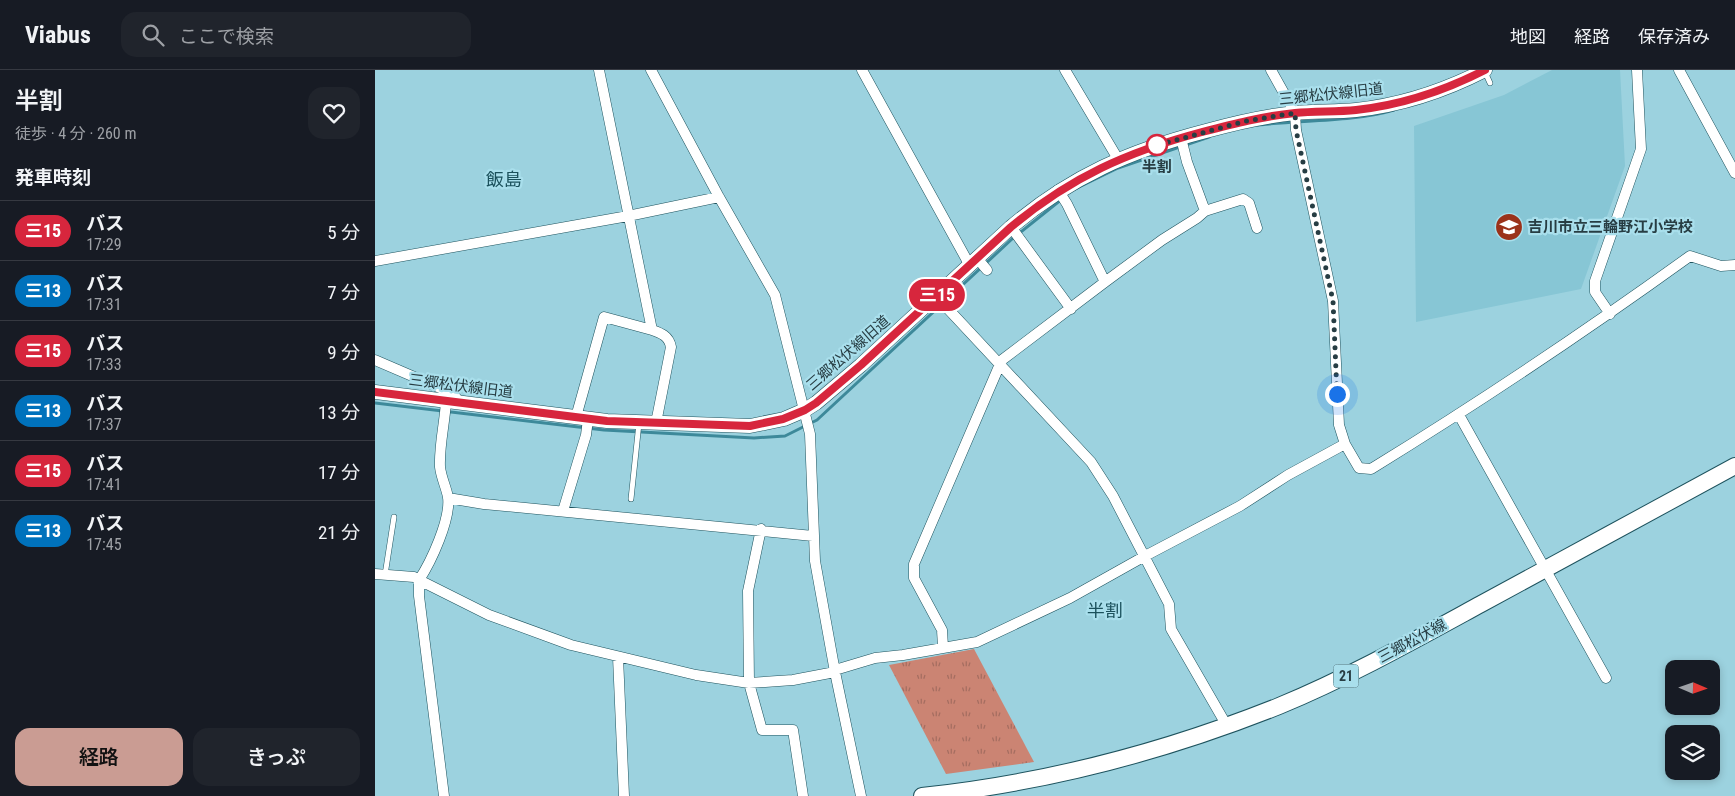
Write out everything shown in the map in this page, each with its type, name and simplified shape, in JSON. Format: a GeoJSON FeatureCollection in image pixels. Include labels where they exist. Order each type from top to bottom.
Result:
{"type":"FeatureCollection","features":[{"type":"Feature","properties":{"kind":"main road","name":"三郷松伏線"},"geometry":{"type":"LineString","coordinates":[[922,796],[1051,777],[1152,751],[1227,726],[1330,683],[1390,654],[1735,466]]}},
{"type":"Feature","properties":{"kind":"street"},"geometry":{"type":"LineString","coordinates":[[599,70],[652,330]]}},
{"type":"Feature","properties":{"kind":"street"},"geometry":{"type":"LineString","coordinates":[[651,70],[719,197],[775,295],[810,434],[815,561],[835,671],[861,796]]}},
{"type":"Feature","properties":{"kind":"street"},"geometry":{"type":"LineString","coordinates":[[862,70],[978,263]]}},
{"type":"Feature","properties":{"kind":"street"},"geometry":{"type":"LineString","coordinates":[[1065,70],[1118,159]]}},
{"type":"Feature","properties":{"kind":"street"},"geometry":{"type":"LineString","coordinates":[[1271,70],[1295,121],[1333,301],[1339,425],[1345,444],[1359,468],[1371,469],[1459,415],[1610,314],[1689,256],[1721,266],[1735,264]]}},
{"type":"Feature","properties":{"kind":"street"},"geometry":{"type":"LineString","coordinates":[[1610,314],[1595,292],[1595,281],[1641,149],[1637,70]]}},
{"type":"Feature","properties":{"kind":"street"},"geometry":{"type":"LineString","coordinates":[[1679,70],[1735,173]]}},
{"type":"Feature","properties":{"kind":"street","name":"三郷松伏線旧道"},"geometry":{"type":"LineString","coordinates":[[375,392],[584,420],[639,425],[656,423],[750,426],[805,414],[1015,233],[1036,206],[1062,197],[1089,173],[1118,159],[1246,121],[1295,121],[1404,101],[1487,74]]}},
{"type":"Feature","properties":{"kind":"street"},"geometry":{"type":"LineString","coordinates":[[1182,140],[1205,211]]}},
{"type":"Feature","properties":{"kind":"street"},"geometry":{"type":"LineString","coordinates":[[375,261],[628,216],[719,197]]}},
{"type":"Feature","properties":{"kind":"street"},"geometry":{"type":"LineString","coordinates":[[1062,197],[1105,282]]}},
{"type":"Feature","properties":{"kind":"street"},"geometry":{"type":"LineString","coordinates":[[943,647],[942,630],[914,578],[914,564],[999,363],[1105,282],[1205,211],[1243,199],[1249,203],[1257,228]]}},
{"type":"Feature","properties":{"kind":"street"},"geometry":{"type":"LineString","coordinates":[[1015,233],[1071,309]]}},
{"type":"Feature","properties":{"kind":"street"},"geometry":{"type":"LineString","coordinates":[[938,298],[1091,462],[1113,496],[1169,604],[1171,629],[1227,726]]}},
{"type":"Feature","properties":{"kind":"street"},"geometry":{"type":"LineString","coordinates":[[563,511],[586,435],[584,420],[604,317],[664,334],[670,342],[671,346],[656,423]]}},
{"type":"Feature","properties":{"kind":"street"},"geometry":{"type":"LineString","coordinates":[[375,360],[453,395],[445,419],[440,469],[448,498],[447,518],[419,580],[419,596],[445,796]]}},
{"type":"Feature","properties":{"kind":"street"},"geometry":{"type":"LineString","coordinates":[[1459,415],[1607,678]]}},
{"type":"Feature","properties":{"kind":"street"},"geometry":{"type":"LineString","coordinates":[[380,574],[414,577],[489,616],[571,645],[696,675],[749,683],[793,680],[835,671],[875,658],[977,642],[1070,598],[1240,506],[1288,475],[1345,444]]}},
{"type":"Feature","properties":{"kind":"street"},"geometry":{"type":"LineString","coordinates":[[448,498],[484,504],[813,536]]}},
{"type":"Feature","properties":{"kind":"street"},"geometry":{"type":"LineString","coordinates":[[761,530],[748,591],[749,683],[762,730],[793,730],[803,796]]}},
{"type":"Feature","properties":{"kind":"street"},"geometry":{"type":"LineString","coordinates":[[618,657],[624,796]]}},
{"type":"Feature","properties":{"kind":"lane"},"geometry":{"type":"LineString","coordinates":[[631,499],[639,425]]}},
{"type":"Feature","properties":{"kind":"lane"},"geometry":{"type":"LineString","coordinates":[[380,574],[395,517]]}},
{"type":"Feature","properties":{"kind":"shaded area","name":"吉川市立三輪野江小学校"},"geometry":{"type":"Polygon","coordinates":[[[1552,70],[1620,70],[1625,166],[1581,289],[1416,322],[1414,126],[1504,95],[1552,70]]]}},
{"type":"Feature","properties":{"kind":"green space"},"geometry":{"type":"Polygon","coordinates":[[[974,649],[1034,762],[946,774],[889,665],[974,649]]]}},
{"type":"Feature","properties":{"kind":"waterway"},"geometry":{"type":"LineString","coordinates":[[1258,125],[1345,119],[1394,110]]}},
{"type":"Feature","properties":{"kind":"waterway"},"geometry":{"type":"LineString","coordinates":[[1075,189],[1118,168],[1209,137]]}},
{"type":"Feature","properties":{"kind":"waterway"},"geometry":{"type":"LineString","coordinates":[[375,403],[604,430],[754,438],[785,436],[817,420],[1012,239],[1062,199]]}},
{"type":"Feature","properties":{"kind":"bus line","name":"三15"},"geometry":{"type":"LineString","coordinates":[[375,392],[607,421],[750,426],[783,419],[816,403],[861,365],[1011,227],[1058,190],[1089,173],[1141,150],[1213,129],[1246,121],[1295,113],[1355,110],[1404,101],[1428,95],[1457,84],[1485,70]]}},
{"type":"Feature","properties":{"kind":"place","name":"半割"},"geometry":{"type":"Point","coordinates":[1157,145]}},
{"type":"Feature","properties":{"kind":"place","name":"吉川市立三輪野江小学校"},"geometry":{"type":"Point","coordinates":[1509,227]}},
{"type":"Feature","properties":{"kind":"district","name":"飯島"},"geometry":{"type":"Point","coordinates":[504,180]}},
{"type":"Feature","properties":{"kind":"district","name":"半割"},"geometry":{"type":"Point","coordinates":[1105,611]}},
{"type":"Feature","properties":{"kind":"route"},"geometry":{"type":"LineString","coordinates":[[1157,145],[1154,146],[1246,121],[1295,113],[1296,130],[1333,301],[1337,394]]}}]}
